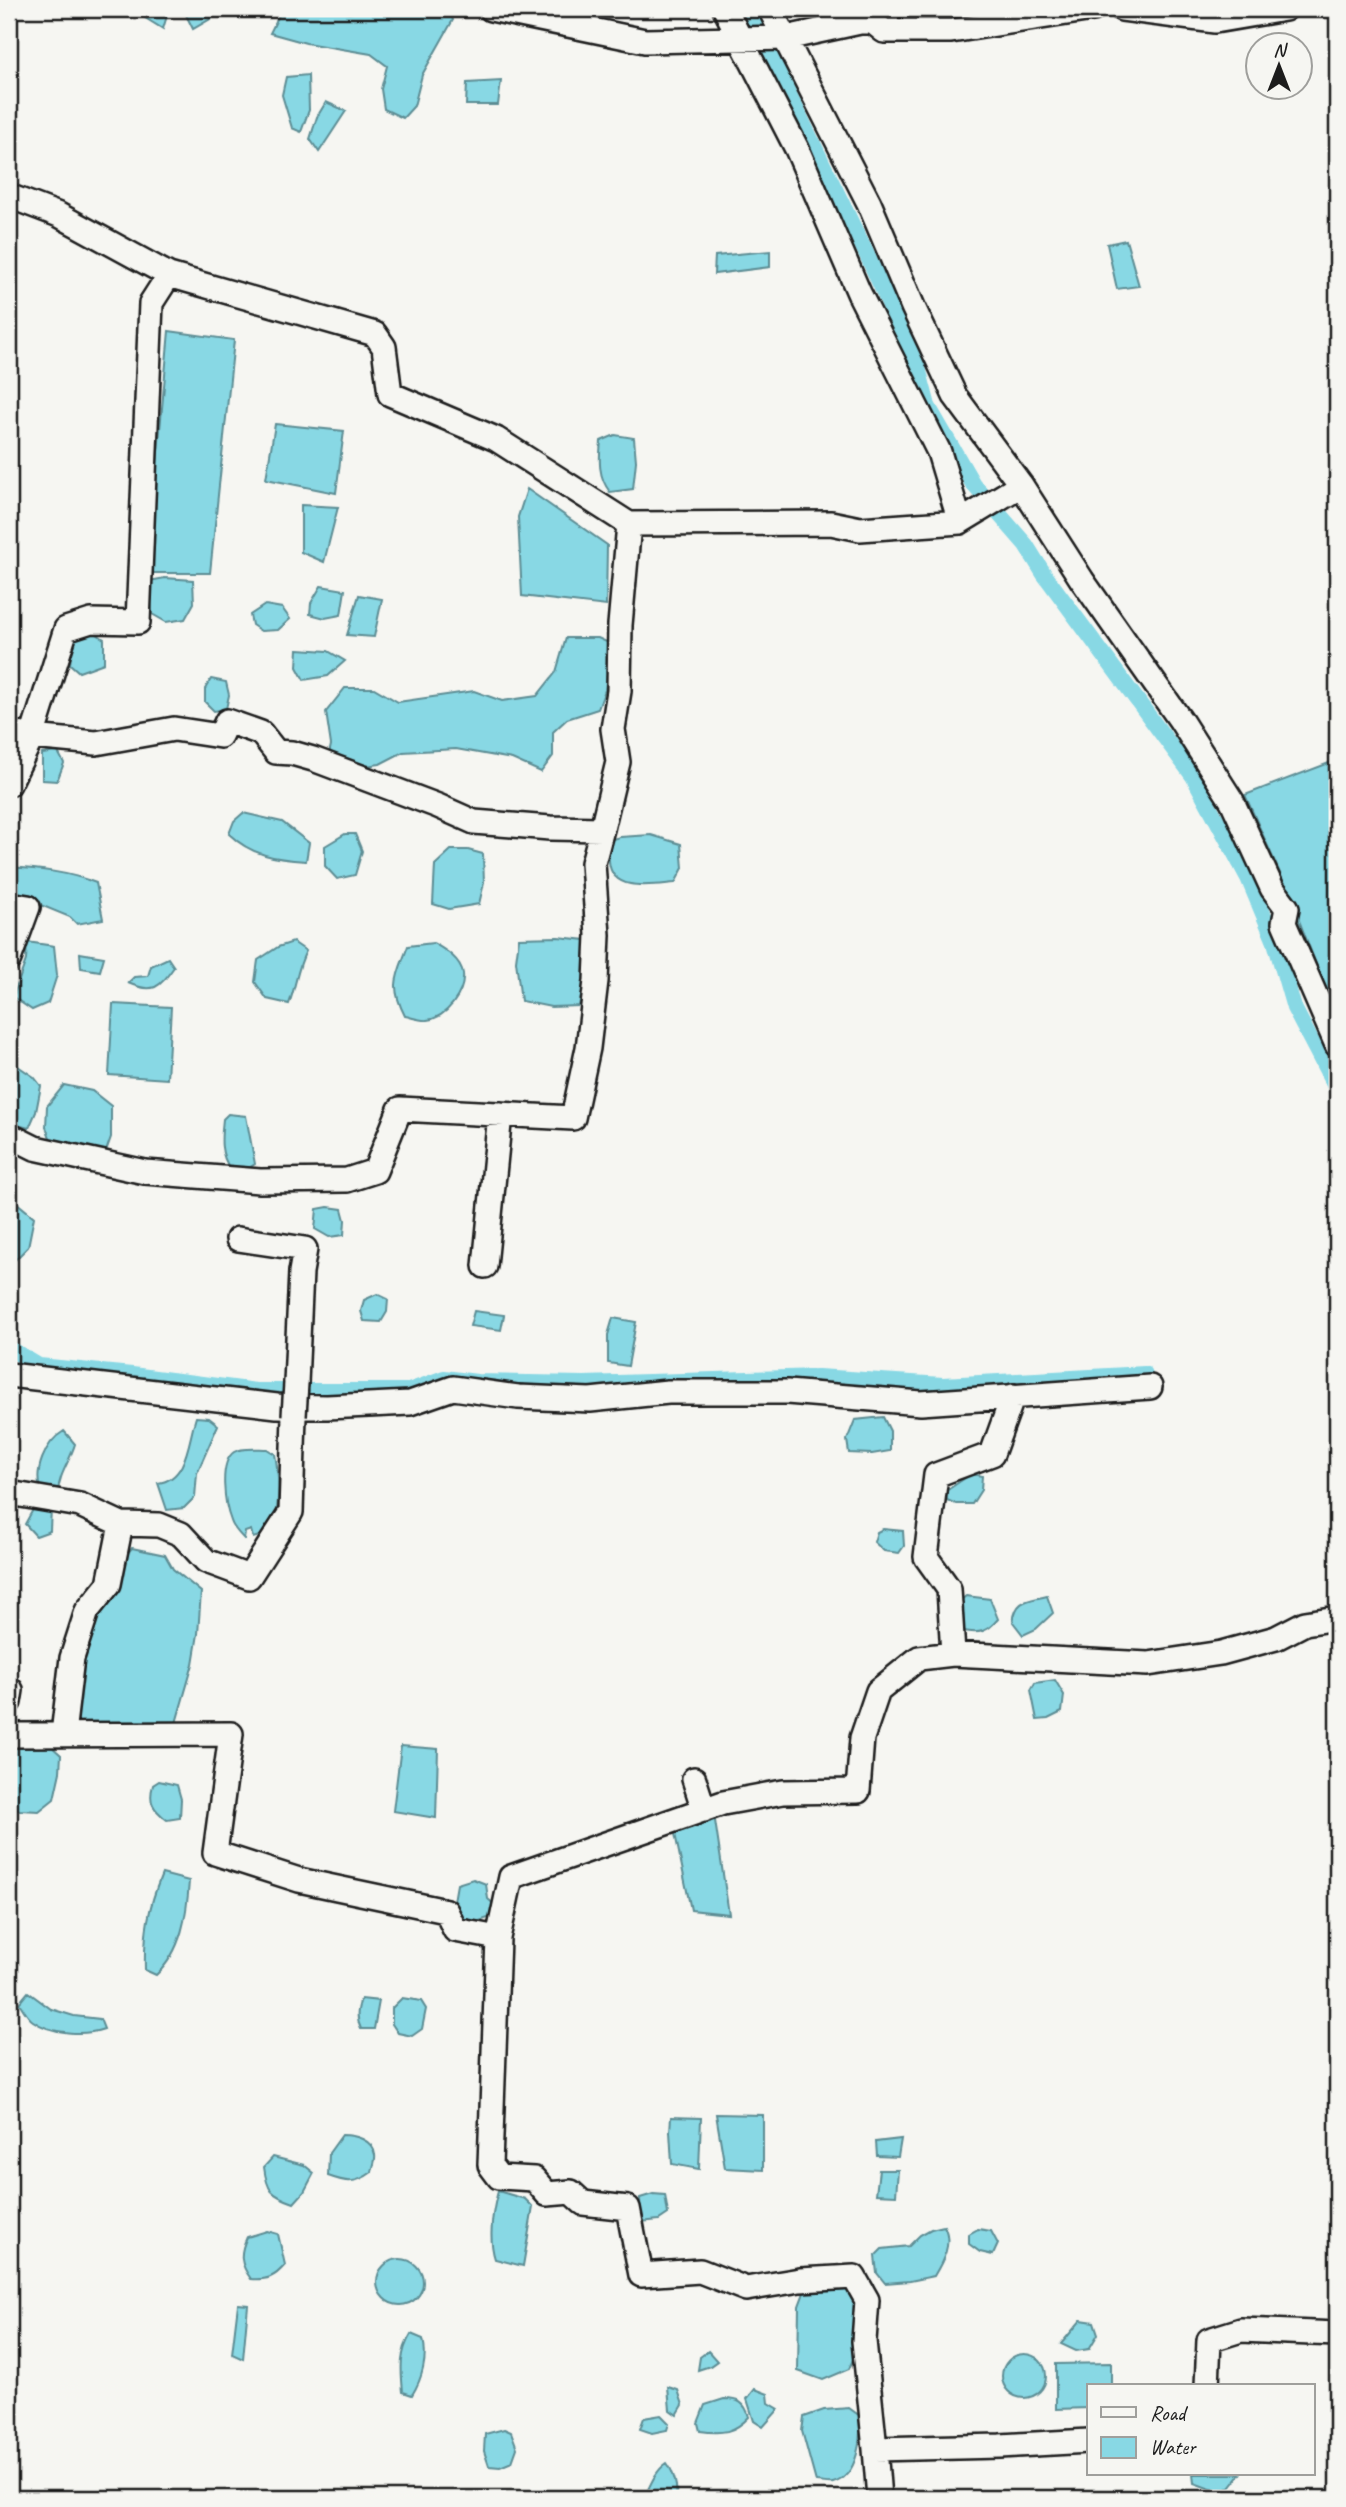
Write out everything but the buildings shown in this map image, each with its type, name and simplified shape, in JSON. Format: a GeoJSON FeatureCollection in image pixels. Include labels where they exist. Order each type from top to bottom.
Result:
{"type":"FeatureCollection","features":[{"type":"Feature","properties":{"kind":"street"},"geometry":{"type":"LineString","coordinates":[[491,9],[645,41],[786,38],[882,20],[951,31],[1093,9]]}},
{"type":"Feature","properties":{"kind":"street"},"geometry":{"type":"LineString","coordinates":[[725,9],[797,149],[859,293],[939,452],[960,522]]}},
{"type":"Feature","properties":{"kind":"street"},"geometry":{"type":"LineString","coordinates":[[770,9],[869,203],[913,307],[955,396],[1014,490],[1082,580],[1181,721],[1232,800],[1272,888],[1287,908],[1284,923],[1337,1045]]}},
{"type":"Feature","properties":{"kind":"street"},"geometry":{"type":"LineString","coordinates":[[943,9],[951,31]]}},
{"type":"Feature","properties":{"kind":"street"},"geometry":{"type":"LineString","coordinates":[[1122,9],[1216,21],[1285,9]]}},
{"type":"Feature","properties":{"kind":"street"},"geometry":{"type":"LineString","coordinates":[[9,196],[59,215],[169,275],[375,334],[384,347],[390,394],[496,439],[629,524],[831,523],[860,528],[960,522],[1014,490]]}},
{"type":"Feature","properties":{"kind":"street"},"geometry":{"type":"LineString","coordinates":[[9,784],[32,737],[66,629],[91,621],[138,622],[152,303],[169,275]]}},
{"type":"Feature","properties":{"kind":"street"},"geometry":{"type":"LineString","coordinates":[[9,1135],[35,1148],[145,1172],[260,1181],[347,1180],[375,1171],[400,1109],[573,1118],[588,1048],[596,981],[598,935],[593,863],[618,762],[613,729],[619,691],[620,625],[629,524]]}},
{"type":"Feature","properties":{"kind":"street"},"geometry":{"type":"LineString","coordinates":[[9,732],[96,743],[174,729],[220,736],[227,721],[261,733],[276,752],[313,759],[439,806],[474,822],[602,829]]}},
{"type":"Feature","properties":{"kind":"street"},"geometry":{"type":"LineString","coordinates":[[9,904],[28,907],[9,959]]}},
{"type":"Feature","properties":{"kind":"street"},"geometry":{"type":"LineString","coordinates":[[485,1266],[500,1114]]}},
{"type":"Feature","properties":{"kind":"street"},"geometry":{"type":"LineString","coordinates":[[9,1493],[80,1505],[121,1524],[159,1525],[181,1534],[206,1561],[249,1577],[291,1512],[301,1272],[305,1249],[238,1239]]}},
{"type":"Feature","properties":{"kind":"street"},"geometry":{"type":"LineString","coordinates":[[9,1375],[277,1406],[327,1407],[410,1403],[453,1388],[518,1397],[590,1399],[668,1392],[787,1392],[921,1403],[1150,1387]]}},
{"type":"Feature","properties":{"kind":"street"},"geometry":{"type":"LineString","coordinates":[[953,1654],[949,1589],[926,1557],[936,1475],[992,1454],[1013,1396]]}},
{"type":"Feature","properties":{"kind":"street"},"geometry":{"type":"LineString","coordinates":[[63,1734],[72,1658],[87,1611],[108,1584],[121,1524]]}},
{"type":"Feature","properties":{"kind":"street"},"geometry":{"type":"LineString","coordinates":[[879,2498],[864,2340],[867,2300],[854,2277],[800,2280],[746,2289],[700,2271],[641,2275],[628,2208],[583,2203],[571,2192],[547,2194],[534,2179],[499,2177],[490,2165],[498,1938],[511,1877],[723,1803],[783,1792],[858,1791],[862,1738],[878,1691],[919,1658],[953,1654],[1149,1664],[1221,1653],[1276,1638],[1305,1623],[1337,1618]]}},
{"type":"Feature","properties":{"kind":"street"},"geometry":{"type":"LineString","coordinates":[[9,1735],[230,1734],[215,1853],[299,1880],[446,1912],[455,1930],[498,1938]]}},
{"type":"Feature","properties":{"kind":"street"},"geometry":{"type":"LineString","coordinates":[[694,1779],[704,1810]]}},
{"type":"Feature","properties":{"kind":"street"},"geometry":{"type":"LineString","coordinates":[[1207,2384],[1209,2340],[1241,2330],[1337,2334]]}},
{"type":"Feature","properties":{"kind":"street"},"geometry":{"type":"LineString","coordinates":[[875,2449],[1087,2441]]}},
{"type":"Feature","properties":{"kind":"water"},"geometry":{"type":"Polygon","coordinates":[[[143,9],[169,9],[163,29],[142,16],[143,9]]]}},
{"type":"Feature","properties":{"kind":"water"},"geometry":{"type":"Polygon","coordinates":[[[186,9],[217,9],[212,18],[193,29],[185,13],[186,9]]]}},
{"type":"Feature","properties":{"kind":"water"},"geometry":{"type":"Polygon","coordinates":[[[282,9],[334,9],[349,13],[366,9],[448,9],[453,20],[422,75],[414,106],[403,118],[384,109],[381,89],[387,66],[371,54],[306,43],[270,33],[282,9]]]}},
{"type":"Feature","properties":{"kind":"water"},"geometry":{"type":"Polygon","coordinates":[[[308,75],[309,110],[301,132],[292,128],[282,95],[286,77],[308,75]]]}},
{"type":"Feature","properties":{"kind":"water"},"geometry":{"type":"Polygon","coordinates":[[[501,81],[498,105],[466,105],[467,83],[501,81]]]}},
{"type":"Feature","properties":{"kind":"water"},"geometry":{"type":"Polygon","coordinates":[[[326,102],[346,111],[319,152],[310,139],[317,117],[326,102]]]}},
{"type":"Feature","properties":{"kind":"water"},"geometry":{"type":"Polygon","coordinates":[[[1126,240],[1139,286],[1117,289],[1107,244],[1126,240]]]}},
{"type":"Feature","properties":{"kind":"water"},"geometry":{"type":"Polygon","coordinates":[[[770,251],[770,267],[714,274],[715,256],[770,251]]]}},
{"type":"Feature","properties":{"kind":"water"},"geometry":{"type":"Polygon","coordinates":[[[169,331],[234,340],[210,573],[147,573],[169,331]]]}},
{"type":"Feature","properties":{"kind":"water"},"geometry":{"type":"Polygon","coordinates":[[[275,424],[344,431],[336,493],[266,479],[275,424]]]}},
{"type":"Feature","properties":{"kind":"water"},"geometry":{"type":"Polygon","coordinates":[[[615,435],[634,438],[636,461],[633,489],[610,492],[601,474],[600,448],[601,441],[615,435]]]}},
{"type":"Feature","properties":{"kind":"water"},"geometry":{"type":"Polygon","coordinates":[[[527,489],[607,545],[606,606],[522,596],[518,517],[527,489]]]}},
{"type":"Feature","properties":{"kind":"water"},"geometry":{"type":"Polygon","coordinates":[[[301,505],[338,507],[324,562],[301,552],[301,505]]]}},
{"type":"Feature","properties":{"kind":"water"},"geometry":{"type":"Polygon","coordinates":[[[165,578],[193,580],[194,603],[185,619],[166,622],[152,614],[149,581],[165,578]]]}},
{"type":"Feature","properties":{"kind":"water"},"geometry":{"type":"Polygon","coordinates":[[[321,586],[345,590],[341,615],[325,618],[310,614],[311,603],[321,586]]]}},
{"type":"Feature","properties":{"kind":"water"},"geometry":{"type":"Polygon","coordinates":[[[359,595],[382,599],[374,637],[347,635],[359,595]]]}},
{"type":"Feature","properties":{"kind":"water"},"geometry":{"type":"Polygon","coordinates":[[[265,605],[282,608],[290,619],[278,630],[261,631],[252,625],[250,615],[265,605]]]}},
{"type":"Feature","properties":{"kind":"water"},"geometry":{"type":"Polygon","coordinates":[[[91,630],[104,639],[104,663],[79,672],[70,664],[74,635],[91,630]]]}},
{"type":"Feature","properties":{"kind":"water"},"geometry":{"type":"Polygon","coordinates":[[[566,638],[598,638],[611,644],[605,690],[598,709],[567,719],[553,732],[553,756],[541,772],[512,759],[456,749],[403,752],[380,764],[358,767],[329,754],[331,745],[326,712],[345,688],[374,688],[398,702],[474,691],[502,701],[537,696],[556,672],[566,638]]]}},
{"type":"Feature","properties":{"kind":"water"},"geometry":{"type":"Polygon","coordinates":[[[298,649],[328,651],[345,661],[328,676],[304,680],[297,667],[298,649]]]}},
{"type":"Feature","properties":{"kind":"water"},"geometry":{"type":"Polygon","coordinates":[[[211,679],[226,682],[229,695],[226,709],[214,711],[205,702],[205,689],[211,679]]]}},
{"type":"Feature","properties":{"kind":"water"},"geometry":{"type":"Polygon","coordinates":[[[58,752],[64,763],[57,781],[42,780],[42,754],[58,752]]]}},
{"type":"Feature","properties":{"kind":"water"},"geometry":{"type":"Polygon","coordinates":[[[1337,760],[1337,1018],[1286,887],[1245,795],[1337,760]]]}},
{"type":"Feature","properties":{"kind":"water"},"geometry":{"type":"Polygon","coordinates":[[[243,813],[282,822],[309,843],[306,861],[265,855],[238,841],[229,834],[234,821],[243,813]]]}},
{"type":"Feature","properties":{"kind":"water"},"geometry":{"type":"Polygon","coordinates":[[[345,834],[355,834],[362,851],[355,875],[337,879],[325,866],[325,846],[345,834]]]}},
{"type":"Feature","properties":{"kind":"water"},"geometry":{"type":"Polygon","coordinates":[[[651,835],[681,844],[683,868],[675,883],[634,885],[617,878],[611,871],[609,861],[612,839],[651,835]]]}},
{"type":"Feature","properties":{"kind":"water"},"geometry":{"type":"Polygon","coordinates":[[[451,850],[468,850],[483,854],[484,883],[479,904],[449,909],[433,904],[435,865],[451,850]]]}},
{"type":"Feature","properties":{"kind":"water"},"geometry":{"type":"Polygon","coordinates":[[[9,867],[64,874],[96,883],[103,919],[77,924],[70,917],[9,892],[9,867]]]}},
{"type":"Feature","properties":{"kind":"water"},"geometry":{"type":"Polygon","coordinates":[[[558,937],[586,940],[587,969],[579,1006],[551,1007],[521,1001],[516,961],[519,938],[558,937]]]}},
{"type":"Feature","properties":{"kind":"water"},"geometry":{"type":"Polygon","coordinates":[[[27,942],[54,946],[57,975],[48,1003],[32,1010],[13,997],[26,960],[27,942]]]}},
{"type":"Feature","properties":{"kind":"water"},"geometry":{"type":"Polygon","coordinates":[[[293,942],[306,951],[289,1004],[267,999],[255,982],[258,960],[278,947],[293,942]]]}},
{"type":"Feature","properties":{"kind":"water"},"geometry":{"type":"Polygon","coordinates":[[[433,943],[459,964],[463,974],[461,989],[453,1003],[441,1015],[425,1020],[405,1016],[397,996],[396,981],[408,946],[433,943]]]}},
{"type":"Feature","properties":{"kind":"water"},"geometry":{"type":"Polygon","coordinates":[[[80,953],[104,957],[100,971],[81,968],[80,953]]]}},
{"type":"Feature","properties":{"kind":"water"},"geometry":{"type":"Polygon","coordinates":[[[168,958],[174,967],[160,984],[144,988],[128,983],[134,977],[148,976],[151,966],[168,958]]]}},
{"type":"Feature","properties":{"kind":"water"},"geometry":{"type":"Polygon","coordinates":[[[113,1004],[171,1007],[167,1079],[109,1075],[113,1004]]]}},
{"type":"Feature","properties":{"kind":"water"},"geometry":{"type":"Polygon","coordinates":[[[9,1060],[34,1077],[41,1086],[36,1112],[29,1128],[9,1123],[9,1060]]]}},
{"type":"Feature","properties":{"kind":"water"},"geometry":{"type":"Polygon","coordinates":[[[64,1085],[92,1091],[111,1106],[111,1137],[105,1154],[73,1143],[69,1150],[51,1140],[46,1127],[47,1106],[64,1085]]]}},
{"type":"Feature","properties":{"kind":"water"},"geometry":{"type":"Polygon","coordinates":[[[228,1114],[246,1116],[255,1164],[244,1171],[231,1170],[223,1152],[223,1119],[228,1114]]]}},
{"type":"Feature","properties":{"kind":"water"},"geometry":{"type":"Polygon","coordinates":[[[9,1200],[34,1217],[28,1247],[9,1266],[9,1200]]]}},
{"type":"Feature","properties":{"kind":"water"},"geometry":{"type":"Polygon","coordinates":[[[317,1209],[342,1209],[345,1220],[344,1235],[329,1237],[315,1229],[317,1209]]]}},
{"type":"Feature","properties":{"kind":"water"},"geometry":{"type":"Polygon","coordinates":[[[377,1294],[388,1299],[387,1312],[381,1322],[364,1321],[361,1311],[364,1300],[377,1294]]]}},
{"type":"Feature","properties":{"kind":"water"},"geometry":{"type":"Polygon","coordinates":[[[474,1311],[504,1315],[501,1330],[470,1326],[474,1311]]]}},
{"type":"Feature","properties":{"kind":"water"},"geometry":{"type":"Polygon","coordinates":[[[613,1318],[636,1322],[628,1366],[608,1363],[608,1335],[613,1318]]]}},
{"type":"Feature","properties":{"kind":"water"},"geometry":{"type":"Polygon","coordinates":[[[196,1417],[209,1418],[218,1425],[197,1473],[195,1497],[184,1508],[167,1510],[158,1483],[168,1480],[181,1467],[196,1417]]]}},
{"type":"Feature","properties":{"kind":"water"},"geometry":{"type":"Polygon","coordinates":[[[883,1417],[890,1431],[890,1451],[872,1454],[849,1453],[847,1440],[855,1420],[883,1417]]]}},
{"type":"Feature","properties":{"kind":"water"},"geometry":{"type":"Polygon","coordinates":[[[64,1431],[75,1444],[73,1450],[60,1479],[58,1492],[42,1493],[39,1476],[42,1459],[51,1443],[64,1431]]]}},
{"type":"Feature","properties":{"kind":"water"},"geometry":{"type":"Polygon","coordinates":[[[267,1449],[275,1454],[278,1474],[275,1522],[272,1532],[253,1538],[251,1530],[245,1532],[244,1539],[233,1526],[229,1514],[224,1485],[226,1465],[237,1450],[267,1449]]]}},
{"type":"Feature","properties":{"kind":"water"},"geometry":{"type":"Polygon","coordinates":[[[971,1474],[982,1476],[981,1490],[972,1504],[956,1504],[947,1500],[946,1491],[971,1474]]]}},
{"type":"Feature","properties":{"kind":"water"},"geometry":{"type":"Polygon","coordinates":[[[36,1504],[51,1507],[50,1531],[36,1536],[25,1524],[36,1504]]]}},
{"type":"Feature","properties":{"kind":"water"},"geometry":{"type":"Polygon","coordinates":[[[883,1529],[903,1531],[904,1546],[899,1553],[884,1551],[874,1542],[877,1532],[883,1529]]]}},
{"type":"Feature","properties":{"kind":"water"},"geometry":{"type":"Polygon","coordinates":[[[132,1548],[165,1555],[173,1569],[201,1592],[193,1664],[176,1723],[140,1727],[76,1722],[74,1687],[84,1637],[124,1557],[132,1548]]]}},
{"type":"Feature","properties":{"kind":"water"},"geometry":{"type":"Polygon","coordinates":[[[966,1596],[990,1599],[998,1619],[983,1631],[963,1631],[958,1621],[956,1604],[966,1596]]]}},
{"type":"Feature","properties":{"kind":"water"},"geometry":{"type":"Polygon","coordinates":[[[1047,1596],[1053,1613],[1036,1629],[1023,1635],[1013,1622],[1017,1609],[1028,1600],[1047,1596]]]}},
{"type":"Feature","properties":{"kind":"water"},"geometry":{"type":"Polygon","coordinates":[[[1055,1680],[1064,1695],[1062,1712],[1048,1719],[1037,1720],[1031,1690],[1035,1683],[1055,1680]]]}},
{"type":"Feature","properties":{"kind":"water"},"geometry":{"type":"Polygon","coordinates":[[[9,1745],[51,1746],[61,1755],[54,1799],[39,1811],[19,1810],[9,1804],[9,1745]]]}},
{"type":"Feature","properties":{"kind":"water"},"geometry":{"type":"Polygon","coordinates":[[[401,1746],[438,1749],[436,1818],[393,1811],[401,1746]]]}},
{"type":"Feature","properties":{"kind":"water"},"geometry":{"type":"Polygon","coordinates":[[[159,1781],[177,1785],[181,1799],[180,1818],[167,1820],[153,1805],[153,1785],[159,1781]]]}},
{"type":"Feature","properties":{"kind":"water"},"geometry":{"type":"Polygon","coordinates":[[[714,1814],[729,1914],[691,1910],[674,1829],[714,1814]]]}},
{"type":"Feature","properties":{"kind":"water"},"geometry":{"type":"Polygon","coordinates":[[[162,1874],[189,1881],[182,1931],[172,1955],[156,1975],[145,1970],[145,1944],[150,1910],[162,1874]]]}},
{"type":"Feature","properties":{"kind":"water"},"geometry":{"type":"Polygon","coordinates":[[[473,1879],[486,1884],[488,1899],[496,1906],[491,1917],[471,1924],[455,1916],[453,1907],[457,1884],[473,1879]]]}},
{"type":"Feature","properties":{"kind":"water"},"geometry":{"type":"Polygon","coordinates":[[[28,1992],[51,2009],[74,2016],[100,2019],[104,2029],[87,2033],[68,2032],[40,2025],[29,2017],[19,2003],[28,1992]]]}},
{"type":"Feature","properties":{"kind":"water"},"geometry":{"type":"Polygon","coordinates":[[[402,1998],[421,2001],[426,2009],[422,2029],[412,2036],[398,2033],[392,2024],[392,2008],[402,1998]]]}},
{"type":"Feature","properties":{"kind":"water"},"geometry":{"type":"Polygon","coordinates":[[[361,1999],[379,2001],[374,2029],[361,2029],[358,2014],[361,1999]]]}},
{"type":"Feature","properties":{"kind":"water"},"geometry":{"type":"Polygon","coordinates":[[[716,2114],[763,2115],[763,2170],[725,2168],[716,2114]]]}},
{"type":"Feature","properties":{"kind":"water"},"geometry":{"type":"Polygon","coordinates":[[[671,2117],[701,2118],[699,2169],[672,2164],[671,2117]]]}},
{"type":"Feature","properties":{"kind":"water"},"geometry":{"type":"Polygon","coordinates":[[[342,2135],[362,2139],[374,2150],[372,2172],[361,2179],[346,2181],[328,2176],[329,2153],[342,2135]]]}},
{"type":"Feature","properties":{"kind":"water"},"geometry":{"type":"Polygon","coordinates":[[[901,2139],[898,2157],[877,2156],[876,2142],[901,2139]]]}},
{"type":"Feature","properties":{"kind":"water"},"geometry":{"type":"Polygon","coordinates":[[[273,2157],[304,2165],[314,2173],[304,2192],[294,2203],[275,2194],[269,2187],[264,2167],[273,2157]]]}},
{"type":"Feature","properties":{"kind":"water"},"geometry":{"type":"Polygon","coordinates":[[[879,2170],[898,2170],[896,2195],[876,2194],[879,2170]]]}},
{"type":"Feature","properties":{"kind":"water"},"geometry":{"type":"Polygon","coordinates":[[[498,2191],[525,2199],[533,2207],[523,2266],[495,2259],[492,2225],[498,2191]]]}},
{"type":"Feature","properties":{"kind":"water"},"geometry":{"type":"Polygon","coordinates":[[[653,2194],[665,2195],[668,2214],[659,2220],[641,2222],[640,2198],[653,2194]]]}},
{"type":"Feature","properties":{"kind":"water"},"geometry":{"type":"Polygon","coordinates":[[[944,2226],[947,2245],[934,2276],[885,2283],[877,2273],[875,2256],[882,2249],[909,2246],[920,2235],[944,2226]]]}},
{"type":"Feature","properties":{"kind":"water"},"geometry":{"type":"Polygon","coordinates":[[[978,2229],[991,2231],[998,2244],[993,2255],[980,2252],[969,2244],[969,2234],[978,2229]]]}},
{"type":"Feature","properties":{"kind":"water"},"geometry":{"type":"Polygon","coordinates":[[[267,2231],[278,2234],[285,2265],[270,2277],[251,2279],[242,2259],[244,2243],[247,2237],[267,2231]]]}},
{"type":"Feature","properties":{"kind":"water"},"geometry":{"type":"Polygon","coordinates":[[[400,2259],[416,2266],[423,2282],[416,2298],[400,2305],[384,2298],[377,2282],[384,2266],[400,2259]]]}},
{"type":"Feature","properties":{"kind":"water"},"geometry":{"type":"Polygon","coordinates":[[[846,2286],[856,2302],[853,2321],[856,2352],[849,2369],[823,2380],[798,2371],[799,2306],[805,2290],[846,2286]]]}},
{"type":"Feature","properties":{"kind":"water"},"geometry":{"type":"Polygon","coordinates":[[[238,2304],[248,2305],[243,2359],[232,2354],[238,2304]]]}},
{"type":"Feature","properties":{"kind":"water"},"geometry":{"type":"Polygon","coordinates":[[[1081,2320],[1094,2322],[1098,2334],[1089,2349],[1076,2351],[1061,2344],[1081,2320]]]}},
{"type":"Feature","properties":{"kind":"water"},"geometry":{"type":"Polygon","coordinates":[[[411,2334],[423,2339],[425,2354],[419,2382],[412,2395],[403,2392],[401,2369],[404,2348],[411,2334]]]}},
{"type":"Feature","properties":{"kind":"water"},"geometry":{"type":"Polygon","coordinates":[[[708,2351],[717,2361],[698,2370],[700,2357],[708,2351]]]}},
{"type":"Feature","properties":{"kind":"water"},"geometry":{"type":"Polygon","coordinates":[[[1024,2354],[1039,2361],[1046,2376],[1039,2391],[1024,2398],[1009,2391],[1002,2376],[1009,2361],[1024,2354]]]}},
{"type":"Feature","properties":{"kind":"water"},"geometry":{"type":"Polygon","coordinates":[[[1111,2363],[1111,2384],[1087,2384],[1087,2408],[1056,2409],[1056,2364],[1111,2363]]]}},
{"type":"Feature","properties":{"kind":"water"},"geometry":{"type":"Polygon","coordinates":[[[668,2387],[678,2390],[683,2405],[677,2415],[670,2410],[668,2387]]]}},
{"type":"Feature","properties":{"kind":"water"},"geometry":{"type":"Polygon","coordinates":[[[755,2389],[768,2394],[769,2403],[779,2409],[763,2427],[754,2421],[747,2399],[755,2389]]]}},
{"type":"Feature","properties":{"kind":"water"},"geometry":{"type":"Polygon","coordinates":[[[724,2399],[740,2402],[749,2417],[727,2431],[700,2431],[698,2423],[705,2405],[724,2399]]]}},
{"type":"Feature","properties":{"kind":"water"},"geometry":{"type":"Polygon","coordinates":[[[849,2408],[860,2416],[859,2445],[853,2464],[842,2479],[831,2483],[816,2482],[802,2431],[804,2417],[824,2410],[849,2408]]]}},
{"type":"Feature","properties":{"kind":"water"},"geometry":{"type":"Polygon","coordinates":[[[661,2415],[669,2423],[667,2430],[652,2433],[640,2429],[644,2418],[661,2415]]]}},
{"type":"Feature","properties":{"kind":"water"},"geometry":{"type":"Polygon","coordinates":[[[504,2429],[511,2432],[517,2448],[512,2462],[500,2467],[489,2466],[484,2451],[485,2434],[504,2429]]]}},
{"type":"Feature","properties":{"kind":"water"},"geometry":{"type":"Polygon","coordinates":[[[667,2463],[675,2480],[675,2498],[644,2498],[656,2474],[667,2463]]]}},
{"type":"Feature","properties":{"kind":"water"},"geometry":{"type":"Polygon","coordinates":[[[1193,2476],[1239,2476],[1230,2488],[1216,2491],[1194,2483],[1193,2476]]]}},
{"type":"Feature","properties":{"kind":"waterway"},"geometry":{"type":"LineString","coordinates":[[746,9],[759,33]]}},
{"type":"Feature","properties":{"kind":"waterway"},"geometry":{"type":"LineString","coordinates":[[766,47],[868,257],[918,368],[928,406],[973,484],[1026,545],[1044,574],[1193,776],[1248,878],[1275,942],[1294,1008],[1337,1090]]}},
{"type":"Feature","properties":{"kind":"waterway"},"geometry":{"type":"LineString","coordinates":[[9,1348],[39,1366],[256,1391],[409,1391],[444,1378],[477,1382],[584,1384],[818,1377],[943,1385],[1145,1374]]}}]}
